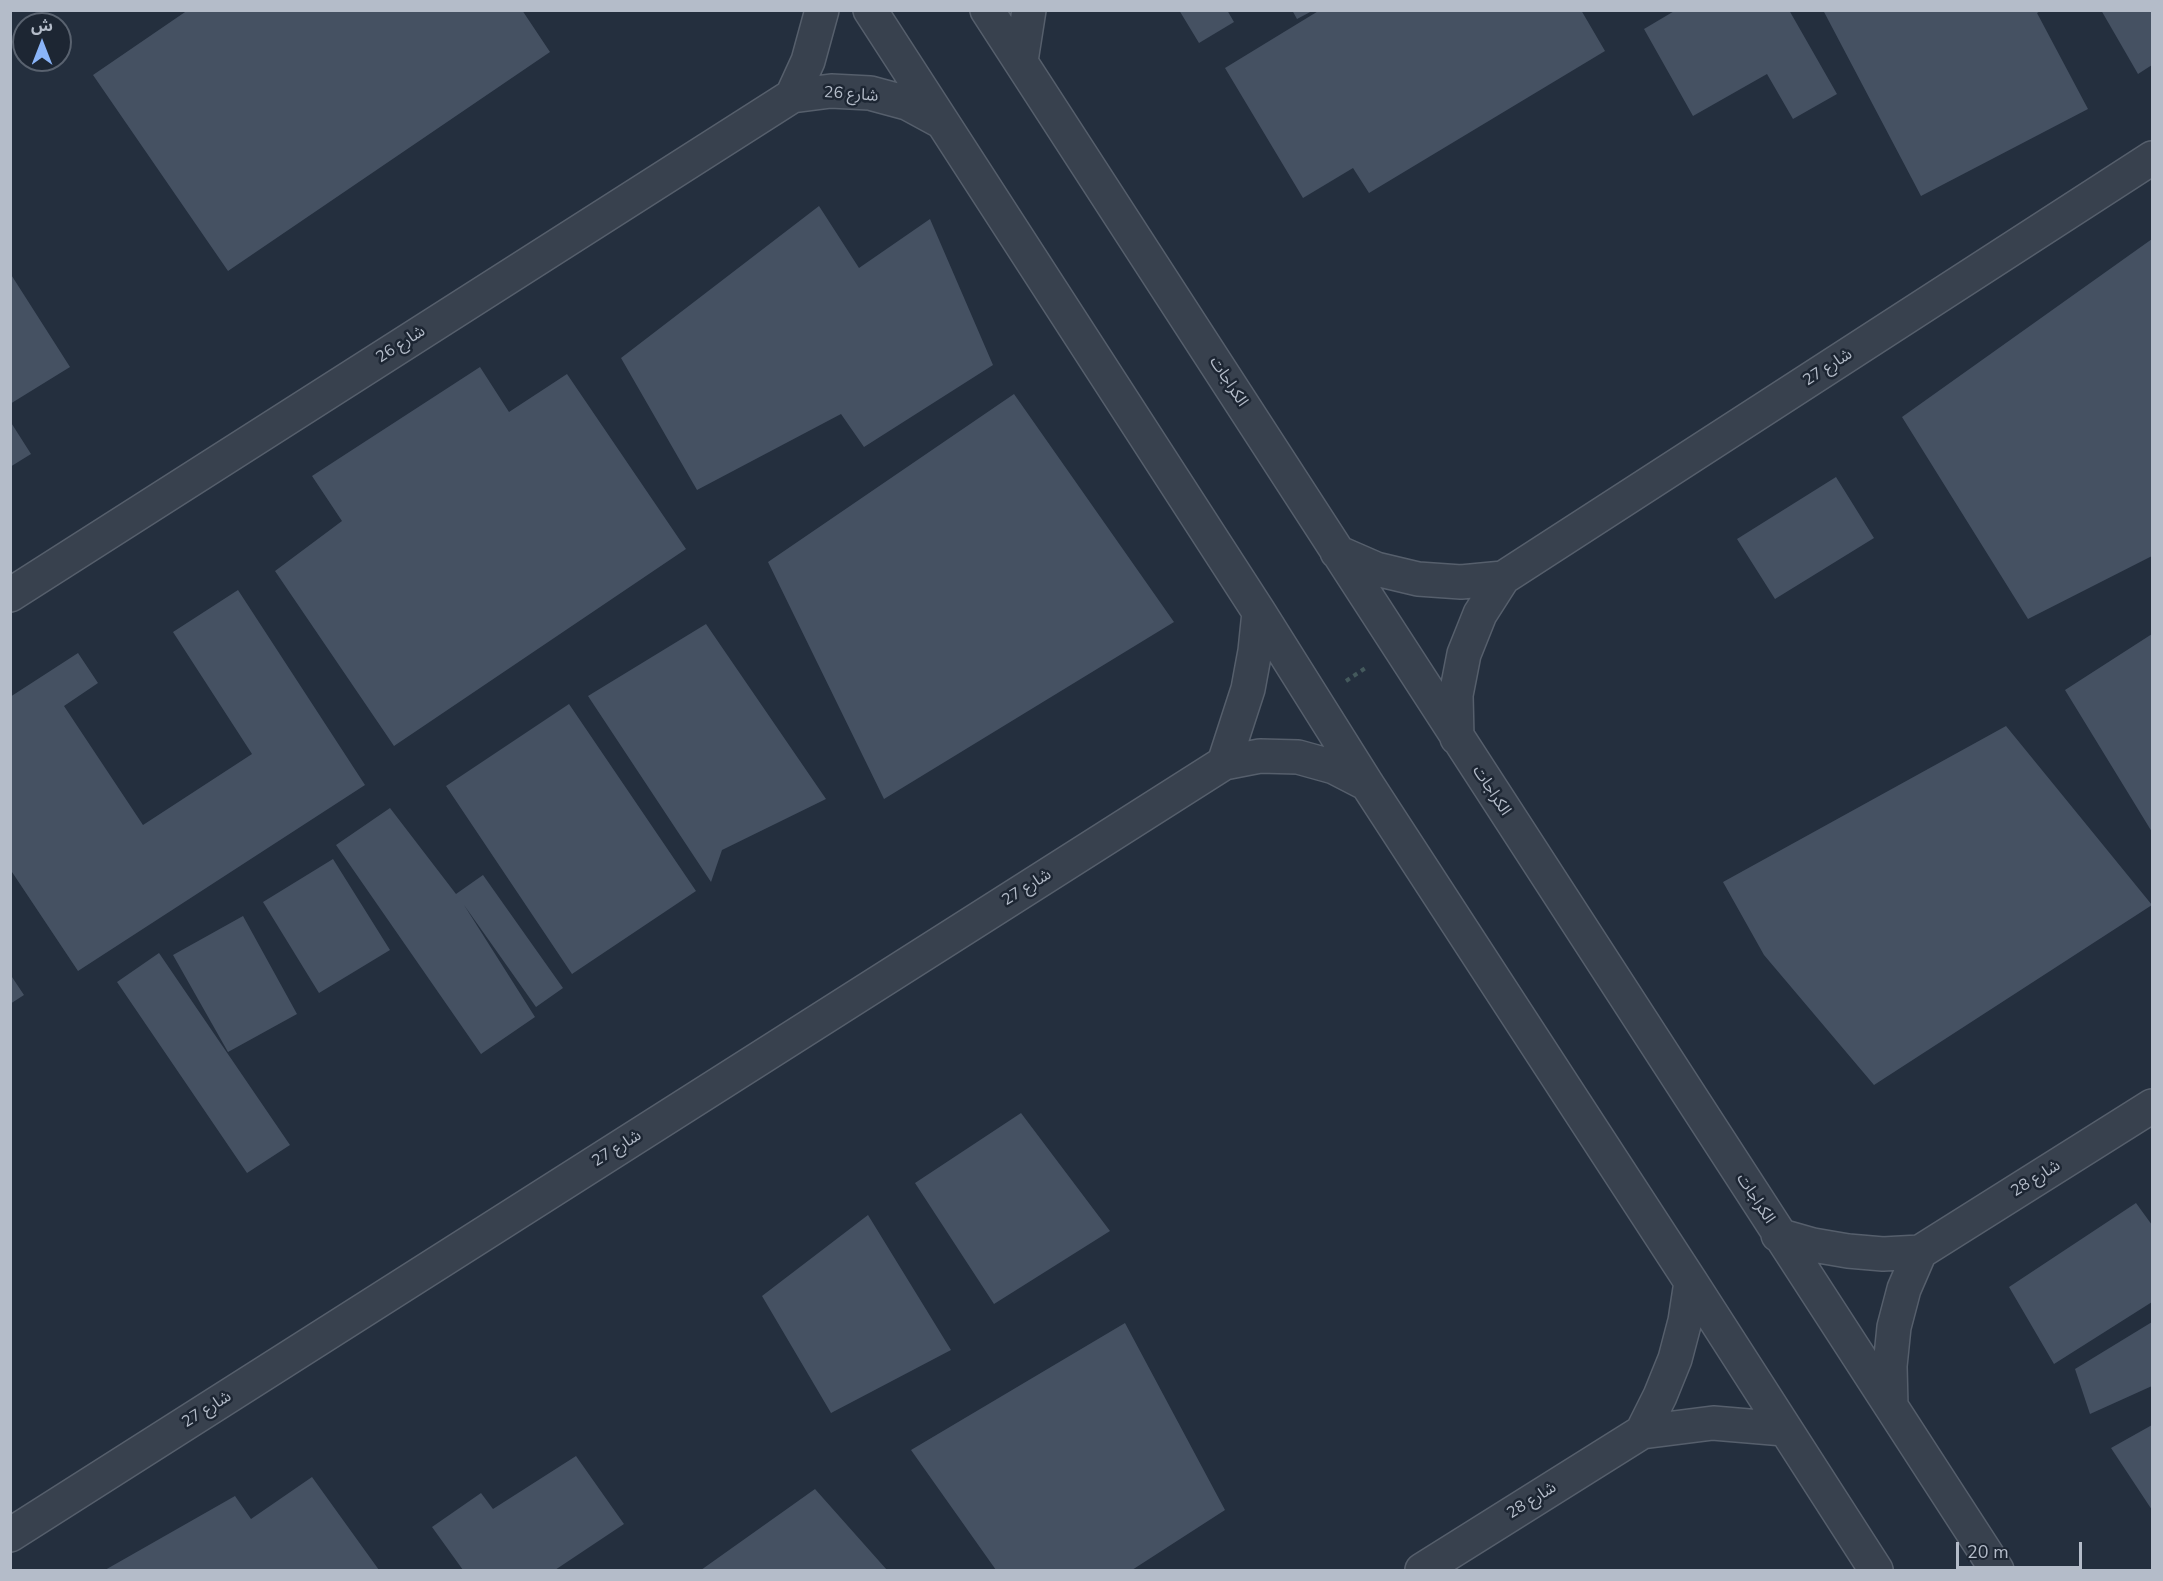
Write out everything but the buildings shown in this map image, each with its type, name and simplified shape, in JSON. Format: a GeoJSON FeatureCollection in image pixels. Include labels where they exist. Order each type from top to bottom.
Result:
{"type":"FeatureCollection","features":[{"type":"Feature","properties":{"kind":"street"},"geometry":{"type":"LineString","coordinates":[[792,96],[808,61],[822,10]]}},
{"type":"Feature","properties":{"kind":"street"},"geometry":{"type":"LineString","coordinates":[[870,10],[1875,1570]]}},
{"type":"Feature","properties":{"kind":"street","name":"الكراجات"},"geometry":{"type":"LineString","coordinates":[[987,10],[1997,1570]]}},
{"type":"Feature","properties":{"kind":"street"},"geometry":{"type":"LineString","coordinates":[[1021,61],[1029,10]]}},
{"type":"Feature","properties":{"kind":"street","name":"شارع 26"},"geometry":{"type":"LineString","coordinates":[[10,595],[792,96],[831,91],[870,93],[907,103],[942,122]]}},
{"type":"Feature","properties":{"kind":"street","name":"شارع 27"},"geometry":{"type":"LineString","coordinates":[[1457,738],[1456,695],[1464,654],[1480,614],[1503,578],[2152,158]]}},
{"type":"Feature","properties":{"kind":"street","name":"شارع 27"},"geometry":{"type":"LineString","coordinates":[[1337,552],[1376,568],[1418,579],[1461,582],[1503,578]]}},
{"type":"Feature","properties":{"kind":"street"},"geometry":{"type":"LineString","coordinates":[[1224,763],[1248,689],[1259,612]]}},
{"type":"Feature","properties":{"kind":"street","name":"شارع 27"},"geometry":{"type":"LineString","coordinates":[[10,1535],[1224,763],[1260,756],[1298,757],[1334,767],[1367,784]]}},
{"type":"Feature","properties":{"kind":"street","name":"شارع 28"},"geometry":{"type":"LineString","coordinates":[[1778,1235],[1812,1245],[1848,1251],[1883,1254],[1920,1252],[2152,1106]]}},
{"type":"Feature","properties":{"kind":"street"},"geometry":{"type":"LineString","coordinates":[[1891,1406],[1890,1366],[1894,1328],[1904,1289],[1920,1252]]}},
{"type":"Feature","properties":{"kind":"street"},"geometry":{"type":"LineString","coordinates":[[1642,1432],[1675,1359],[1685,1321],[1691,1282]]}},
{"type":"Feature","properties":{"kind":"street","name":"شارع 28"},"geometry":{"type":"LineString","coordinates":[[1422,1570],[1642,1432],[1677,1426],[1713,1424],[1784,1429]]}},
{"type":"Feature","properties":{"kind":"path"},"geometry":{"type":"LineString","coordinates":[[1315,701],[1398,647]]}}]}
